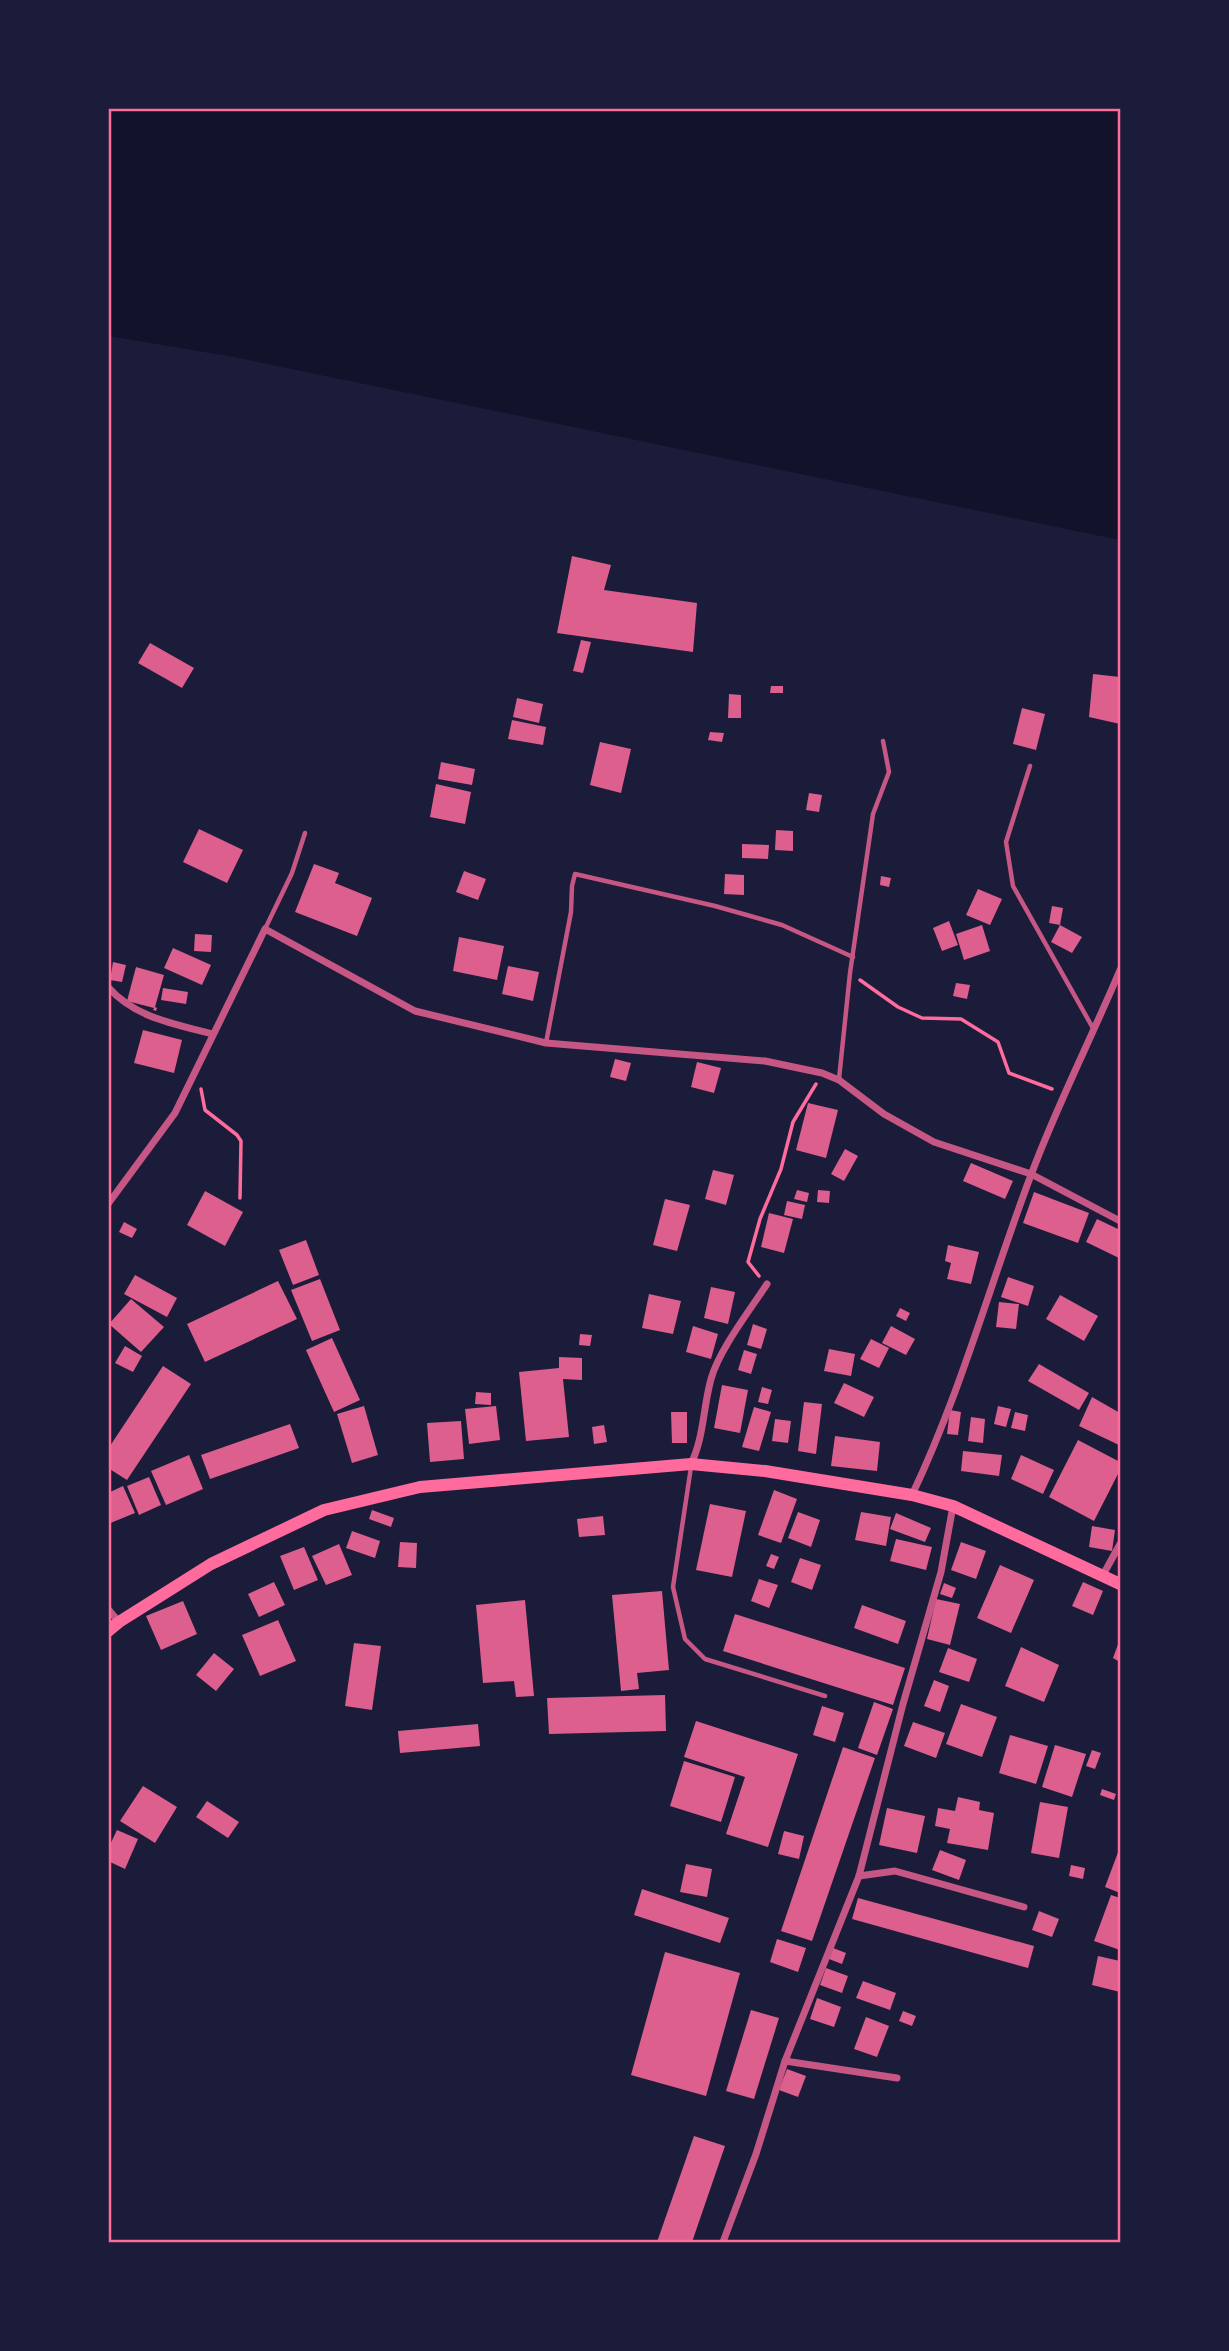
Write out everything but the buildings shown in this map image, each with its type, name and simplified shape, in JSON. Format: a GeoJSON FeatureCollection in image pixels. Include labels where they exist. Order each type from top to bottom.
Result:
{"type":"FeatureCollection","features":[{"type":"Feature","properties":{"kind":"main road"},"geometry":{"type":"LineString","coordinates":[[108,1631],[211,1564],[324,1510],[420,1487],[691,1464],[765,1471],[912,1495],[953,1506],[1121,1584]]}},
{"type":"Feature","properties":{"kind":"street"},"geometry":{"type":"LineString","coordinates":[[108,1204],[175,1113],[265,929],[415,1012],[546,1043],[765,1061],[822,1073],[839,1080],[884,1114],[934,1142],[1031,1174],[1121,1221]]}},
{"type":"Feature","properties":{"kind":"street"},"geometry":{"type":"LineString","coordinates":[[912,1495],[980,1323],[1031,1174],[1064,1093],[1121,970]]}},
{"type":"Feature","properties":{"kind":"street"},"geometry":{"type":"LineString","coordinates":[[108,987],[119,999],[153,1019],[213,1034]]}},
{"type":"Feature","properties":{"kind":"street"},"geometry":{"type":"LineString","coordinates":[[691,1464],[700,1446],[711,1378],[720,1357],[767,1284]]}},
{"type":"Feature","properties":{"kind":"street"},"geometry":{"type":"LineString","coordinates":[[723,2242],[756,2154],[785,2061],[859,1876],[903,1704],[941,1572],[953,1506]]}},
{"type":"Feature","properties":{"kind":"street"},"geometry":{"type":"LineString","coordinates":[[1103,1575],[1121,1545]]}},
{"type":"Feature","properties":{"kind":"street"},"geometry":{"type":"LineString","coordinates":[[108,1609],[119,1622]]}},
{"type":"Feature","properties":{"kind":"street"},"geometry":{"type":"LineString","coordinates":[[859,1876],[895,1871],[1024,1907]]}},
{"type":"Feature","properties":{"kind":"street"},"geometry":{"type":"LineString","coordinates":[[785,2061],[897,2078]]}},
{"type":"Feature","properties":{"kind":"lane"},"geometry":{"type":"LineString","coordinates":[[839,1080],[850,973],[873,814],[889,772],[883,741]]}},
{"type":"Feature","properties":{"kind":"lane"},"geometry":{"type":"LineString","coordinates":[[1030,765],[1006,842],[1013,886],[1094,1031]]}},
{"type":"Feature","properties":{"kind":"lane"},"geometry":{"type":"LineString","coordinates":[[265,929],[292,873],[305,833]]}},
{"type":"Feature","properties":{"kind":"lane"},"geometry":{"type":"LineString","coordinates":[[546,1043],[571,912],[575,874],[715,906],[782,925],[853,957]]}},
{"type":"Feature","properties":{"kind":"lane"},"geometry":{"type":"LineString","coordinates":[[691,1464],[673,1587],[685,1639],[705,1659],[825,1696]]}},
{"type":"Feature","properties":{"kind":"path"},"geometry":{"type":"LineString","coordinates":[[850,973],[898,1007],[922,1018],[961,1019],[998,1042],[1009,1073],[1064,1093]]}},
{"type":"Feature","properties":{"kind":"path"},"geometry":{"type":"LineString","coordinates":[[198,1069],[205,1110],[242,1141],[240,1198]]}},
{"type":"Feature","properties":{"kind":"path"},"geometry":{"type":"LineString","coordinates":[[767,1284],[748,1262],[760,1219],[781,1169],[793,1122],[822,1073]]}},
{"type":"Feature","properties":{"kind":"shaded area"},"geometry":{"type":"Polygon","coordinates":[[[108,109],[1120,109],[1120,540],[234,357],[109,336],[108,109]]]}}]}
